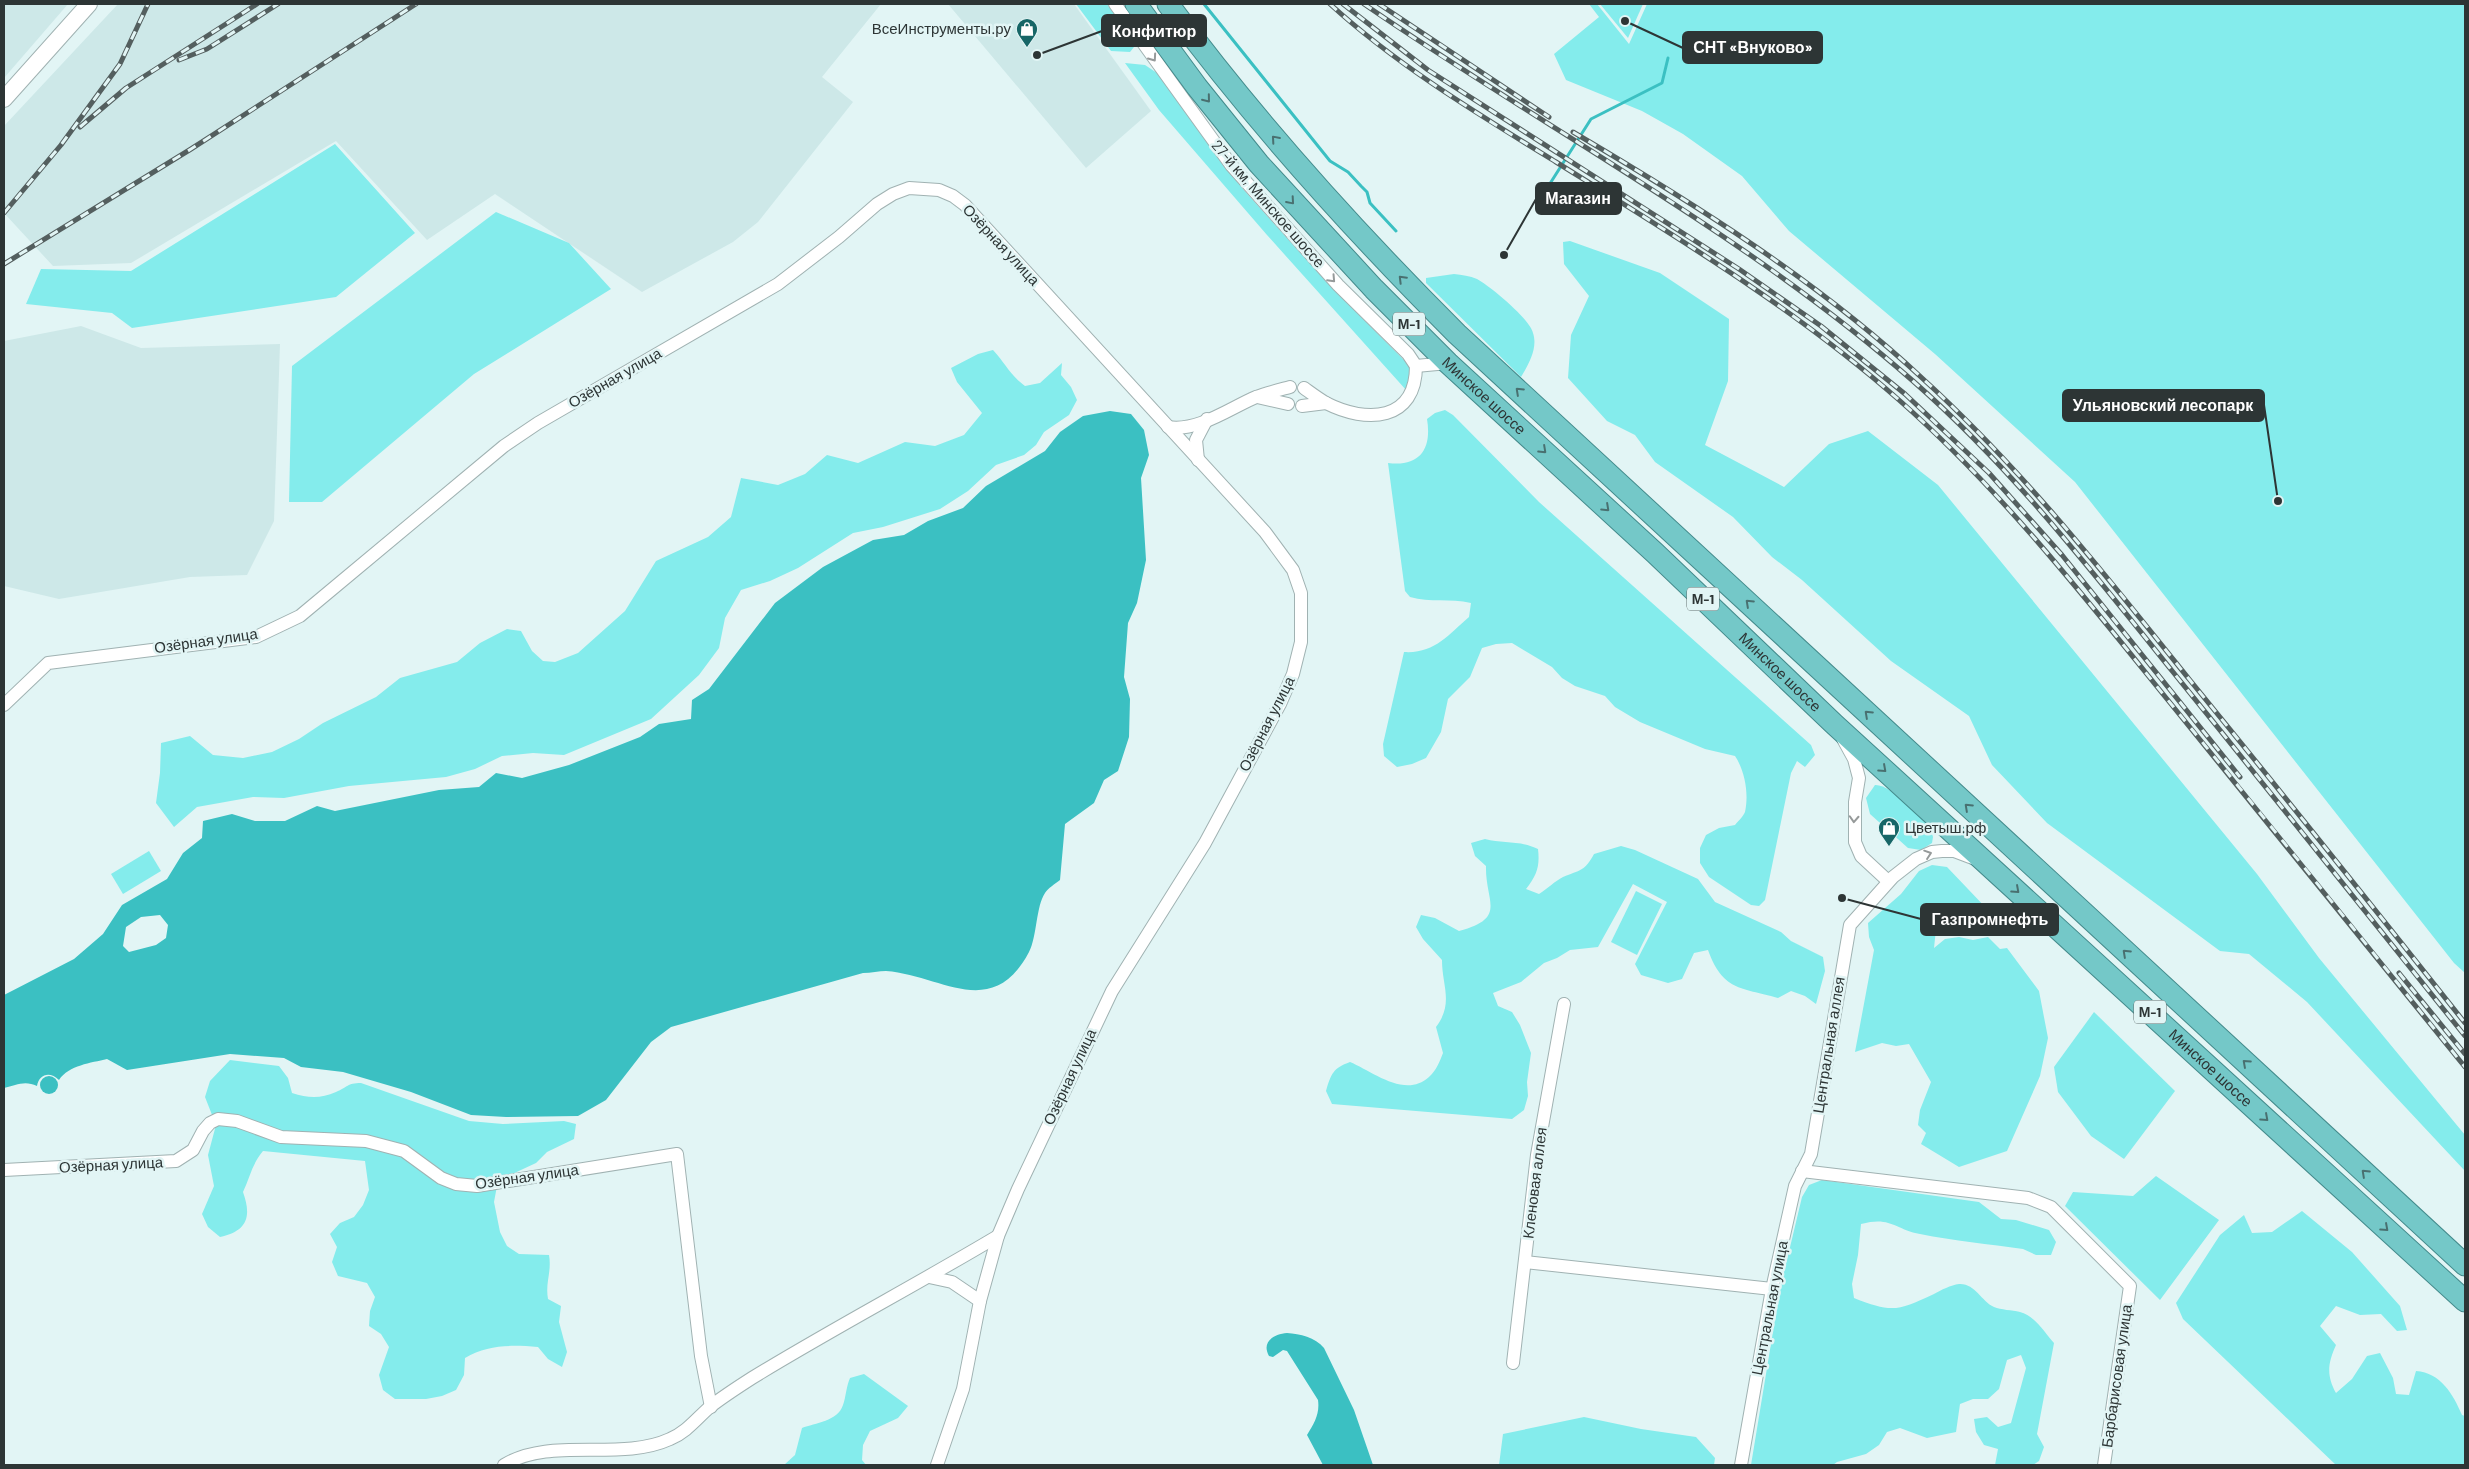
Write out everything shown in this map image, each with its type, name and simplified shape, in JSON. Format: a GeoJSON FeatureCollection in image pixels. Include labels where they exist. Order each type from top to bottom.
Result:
{"type":"FeatureCollection","features":[{"type":"Feature","properties":{"kind":"highway","name":"Минское шоссе"},"geometry":{"type":"LineString","coordinates":[[1136,4],[1197,87],[1272,179],[1374,289],[1448,363],[1655,553],[1834,724],[2465,1301]]}},
{"type":"Feature","properties":{"kind":"highway","name":"Минское шоссе"},"geometry":{"type":"LineString","coordinates":[[1168,4],[1254,115],[1317,189],[1377,254],[1457,334],[2465,1265]]}},
{"type":"Feature","properties":{"kind":"street"},"geometry":{"type":"LineString","coordinates":[[4,99],[89,4]]}},
{"type":"Feature","properties":{"kind":"street","name":"27-й км, Минское шоссе"},"geometry":{"type":"LineString","coordinates":[[1115,4],[1231,165],[1306,251],[1408,354],[1416,366]]}},
{"type":"Feature","properties":{"kind":"street","name":"Озёрная улица"},"geometry":{"type":"LineString","coordinates":[[4,704],[48,663],[256,637],[300,616],[504,446],[538,423],[778,284],[839,237],[877,204],[893,194],[909,188],[939,190],[953,196],[965,205],[1265,532],[1293,570],[1301,593],[1302,614],[1301,642],[1293,674],[1280,704],[1205,844],[1112,991],[998,1236],[980,1301],[963,1389],[938,1465]]}},
{"type":"Feature","properties":{"kind":"street"},"geometry":{"type":"LineString","coordinates":[[1304,388],[1326,403],[1345,410],[1373,415],[1398,410],[1410,397],[1416,380],[1416,366],[1448,363]]}},
{"type":"Feature","properties":{"kind":"street"},"geometry":{"type":"LineString","coordinates":[[1168,427],[1177,428],[1207,419],[1256,397],[1290,387]]}},
{"type":"Feature","properties":{"kind":"street"},"geometry":{"type":"LineString","coordinates":[[1256,397],[1288,404]]}},
{"type":"Feature","properties":{"kind":"street"},"geometry":{"type":"LineString","coordinates":[[1302,406],[1326,403]]}},
{"type":"Feature","properties":{"kind":"street"},"geometry":{"type":"LineString","coordinates":[[1198,460],[1196,440],[1207,419]]}},
{"type":"Feature","properties":{"kind":"street"},"geometry":{"type":"LineString","coordinates":[[1834,724],[1854,759],[1859,778],[1855,802],[1855,842],[1862,856],[1888,881],[1916,859],[1932,852],[1954,851],[1990,867]]}},
{"type":"Feature","properties":{"kind":"street","name":"Центральная аллея"},"geometry":{"type":"LineString","coordinates":[[1811,1154],[1847,935],[1850,925],[1888,881]]}},
{"type":"Feature","properties":{"kind":"street","name":"Кленовая аллея"},"geometry":{"type":"LineString","coordinates":[[1513,1363],[1537,1155],[1564,1004]]}},
{"type":"Feature","properties":{"kind":"street","name":"Озёрная улица"},"geometry":{"type":"LineString","coordinates":[[4,1170],[176,1161],[193,1150],[210,1123],[218,1120],[237,1121],[281,1137],[366,1141],[404,1151],[441,1178],[456,1184],[477,1186],[677,1154],[701,1356],[710,1407]]}},
{"type":"Feature","properties":{"kind":"street","name":"Центральная улица"},"geometry":{"type":"LineString","coordinates":[[1741,1465],[1772,1290],[1795,1186],[1811,1154]]}},
{"type":"Feature","properties":{"kind":"street","name":"Барбарисовая улица"},"geometry":{"type":"LineString","coordinates":[[1802,1171],[2028,1198],[2051,1207],[2130,1286],[2104,1465]]}},
{"type":"Feature","properties":{"kind":"street"},"geometry":{"type":"LineString","coordinates":[[504,1465],[513,1459],[536,1453],[648,1446],[669,1440],[686,1430],[710,1407],[733,1390],[850,1319],[929,1278],[998,1236]]}},
{"type":"Feature","properties":{"kind":"street"},"geometry":{"type":"LineString","coordinates":[[1525,1262],[1772,1290]]}},
{"type":"Feature","properties":{"kind":"street"},"geometry":{"type":"LineString","coordinates":[[929,1278],[952,1282],[980,1301]]}},
{"type":"Feature","properties":{"kind":"shaded area"},"geometry":{"type":"Polygon","coordinates":[[[4,4],[68,4],[4,78],[4,4]]]}},
{"type":"Feature","properties":{"kind":"shaded area"},"geometry":{"type":"Polygon","coordinates":[[[118,4],[881,4],[822,77],[853,102],[758,222],[733,242],[642,292],[495,194],[427,240],[336,141],[131,263],[53,266],[4,213],[4,126],[118,4]]]}},
{"type":"Feature","properties":{"kind":"shaded area"},"geometry":{"type":"Polygon","coordinates":[[[948,4],[1074,4],[1151,111],[1086,168],[948,4]]]}},
{"type":"Feature","properties":{"kind":"shaded area"},"geometry":{"type":"Polygon","coordinates":[[[1076,4],[1107,4],[1133,40],[1134,47],[1130,52],[1111,51],[1076,4]]]}},
{"type":"Feature","properties":{"kind":"shaded area"},"geometry":{"type":"Polygon","coordinates":[[[1589,4],[1597,4],[1629,44],[1647,4],[2465,4],[2465,973],[2454,963],[2075,482],[1935,354],[1789,231],[1742,176],[1683,134],[1642,111],[1566,80],[1554,54],[1599,17],[1589,4]]]}},
{"type":"Feature","properties":{"kind":"shaded area"},"geometry":{"type":"Polygon","coordinates":[[[1600,4],[1643,4],[1628,38],[1600,4]]]}},
{"type":"Feature","properties":{"kind":"shaded area"},"geometry":{"type":"Polygon","coordinates":[[[1125,63],[1145,65],[1157,73],[1243,189],[1332,288],[1407,363],[1410,369],[1407,391],[1267,235],[1159,110],[1125,63]]]}},
{"type":"Feature","properties":{"kind":"shaded area"},"geometry":{"type":"Polygon","coordinates":[[[335,144],[415,233],[336,297],[132,328],[112,313],[26,304],[41,269],[131,271],[335,144]]]}},
{"type":"Feature","properties":{"kind":"shaded area"},"geometry":{"type":"Polygon","coordinates":[[[496,212],[569,243],[611,289],[474,374],[322,502],[289,502],[292,366],[496,212]]]}},
{"type":"Feature","properties":{"kind":"shaded area"},"geometry":{"type":"Polygon","coordinates":[[[1570,241],[1660,273],[1729,319],[1728,381],[1705,445],[1784,487],[1829,444],[1868,431],[1938,485],[2257,874],[2319,958],[2465,1135],[2465,1171],[2307,1002],[2249,954],[2220,951],[2047,823],[1992,765],[1969,716],[1891,661],[1802,580],[1772,557],[1733,517],[1655,462],[1635,435],[1607,421],[1568,378],[1571,335],[1589,296],[1564,264],[1563,242],[1570,241]]]}},
{"type":"Feature","properties":{"kind":"shaded area"},"geometry":{"type":"Polygon","coordinates":[[[1454,274],[1472,277],[1483,283],[1509,303],[1530,327],[1533,333],[1534,350],[1521,377],[1426,283],[1426,278],[1454,274]]]}},
{"type":"Feature","properties":{"kind":"shaded area"},"geometry":{"type":"Polygon","coordinates":[[[81,326],[141,348],[280,344],[274,521],[247,575],[190,577],[59,599],[4,586],[4,341],[81,326]]]}},
{"type":"Feature","properties":{"kind":"shaded area"},"geometry":{"type":"Polygon","coordinates":[[[993,350],[1011,373],[1025,386],[1040,383],[1062,363],[1061,375],[1071,387],[1077,400],[1069,415],[1044,432],[1036,445],[1024,455],[996,465],[968,491],[940,509],[883,527],[853,533],[798,568],[770,581],[741,590],[725,618],[719,648],[699,675],[651,719],[564,755],[533,753],[502,756],[475,769],[446,777],[349,786],[284,798],[253,797],[197,807],[174,827],[156,803],[161,743],[190,736],[213,755],[243,758],[272,752],[299,739],[323,723],[376,697],[400,678],[457,662],[480,643],[507,629],[521,631],[532,651],[543,661],[555,662],[578,653],[625,611],[656,561],[708,537],[731,517],[741,478],[778,485],[805,474],[827,455],[858,463],[905,442],[935,446],[964,435],[982,413],[957,382],[951,368],[978,354],[993,350]]]}},
{"type":"Feature","properties":{"kind":"shaded area"},"geometry":{"type":"Polygon","coordinates":[[[1445,410],[1453,415],[1539,502],[1811,745],[1815,755],[1805,767],[1797,761],[1791,773],[1765,900],[1759,906],[1751,905],[1709,877],[1700,863],[1700,848],[1706,835],[1719,828],[1735,825],[1745,812],[1747,798],[1745,783],[1735,756],[1705,749],[1640,722],[1615,707],[1605,696],[1575,686],[1562,678],[1552,667],[1512,643],[1496,644],[1482,648],[1470,677],[1448,699],[1441,732],[1426,758],[1412,764],[1397,767],[1384,756],[1383,744],[1404,652],[1415,652],[1432,647],[1447,637],[1469,617],[1471,603],[1418,599],[1410,597],[1405,591],[1388,463],[1408,462],[1416,459],[1421,454],[1428,439],[1427,419],[1435,413],[1445,410]]]}},
{"type":"Feature","properties":{"kind":"shaded area"},"geometry":{"type":"Polygon","coordinates":[[[1110,411],[1131,414],[1144,430],[1149,455],[1141,478],[1146,560],[1137,603],[1128,623],[1124,677],[1130,699],[1129,737],[1118,771],[1104,780],[1094,803],[1065,824],[1060,880],[1048,889],[1042,899],[1034,938],[1029,952],[1014,973],[999,985],[982,990],[964,989],[906,974],[886,971],[863,973],[671,1027],[651,1042],[606,1100],[578,1116],[506,1117],[471,1115],[411,1092],[343,1072],[301,1067],[284,1058],[230,1054],[127,1070],[107,1059],[74,1068],[59,1080],[52,1075],[45,1075],[42,1076],[37,1086],[24,1083],[4,1088],[4,995],[74,959],[103,934],[122,905],[167,879],[183,853],[202,838],[203,821],[232,814],[255,821],[285,821],[317,806],[335,811],[439,790],[479,787],[496,773],[522,778],[569,765],[640,737],[659,724],[691,719],[692,700],[709,689],[775,603],[823,567],[873,540],[904,535],[928,521],[963,508],[986,486],[1045,451],[1060,432],[1083,416],[1110,411]],[[160,915],[141,917],[126,927],[123,946],[129,952],[156,945],[166,938],[168,925],[160,915]]]}},
{"type":"Feature","properties":{"kind":"shaded area"},"geometry":{"type":"Polygon","coordinates":[[[1875,785],[1890,790],[1918,813],[1930,830],[1933,837],[1932,843],[1921,850],[1908,848],[1870,814],[1866,798],[1875,785]]]}},
{"type":"Feature","properties":{"kind":"shaded area"},"geometry":{"type":"Polygon","coordinates":[[[1485,839],[1525,844],[1538,849],[1539,860],[1537,870],[1526,889],[1539,894],[1560,879],[1582,869],[1588,864],[1594,854],[1621,846],[1635,850],[1698,879],[1715,902],[1781,932],[1791,941],[1823,957],[1825,971],[1816,1004],[1805,996],[1791,991],[1778,998],[1734,985],[1720,973],[1708,950],[1694,953],[1682,979],[1668,983],[1641,975],[1635,964],[1667,902],[1633,884],[1598,947],[1570,950],[1544,963],[1521,982],[1493,993],[1498,1006],[1512,1012],[1520,1025],[1531,1053],[1527,1082],[1528,1096],[1524,1110],[1512,1119],[1332,1104],[1326,1091],[1329,1080],[1336,1069],[1350,1062],[1378,1077],[1399,1084],[1410,1085],[1420,1083],[1436,1069],[1443,1053],[1436,1027],[1445,1010],[1446,1002],[1442,960],[1423,939],[1416,927],[1421,915],[1435,918],[1459,931],[1474,926],[1484,920],[1489,914],[1490,899],[1486,866],[1475,856],[1471,843],[1485,839]]]}},
{"type":"Feature","properties":{"kind":"shaded area"},"geometry":{"type":"Polygon","coordinates":[[[149,851],[161,871],[123,894],[111,874],[149,851]]]}},
{"type":"Feature","properties":{"kind":"shaded area"},"geometry":{"type":"Polygon","coordinates":[[[1932,865],[1947,867],[1988,910],[1978,918],[1950,914],[1937,920],[1934,948],[1945,939],[1959,937],[1973,940],[1988,937],[2000,949],[2007,948],[2039,991],[2048,1038],[2040,1076],[2007,1151],[1959,1167],[1921,1144],[1926,1133],[1918,1125],[1920,1110],[1931,1082],[1909,1044],[1896,1046],[1882,1043],[1855,1052],[1874,950],[1869,937],[1868,923],[1901,894],[1919,871],[1932,865]]]}},
{"type":"Feature","properties":{"kind":"shaded area"},"geometry":{"type":"Polygon","coordinates":[[[1636,891],[1662,904],[1637,955],[1611,942],[1636,891]]]}},
{"type":"Feature","properties":{"kind":"shaded area"},"geometry":{"type":"Polygon","coordinates":[[[2094,1012],[2175,1091],[2124,1159],[2091,1136],[2058,1092],[2054,1067],[2094,1012]]]}},
{"type":"Feature","properties":{"kind":"shaded area"},"geometry":{"type":"Polygon","coordinates":[[[230,1060],[279,1066],[288,1078],[292,1093],[303,1096],[325,1096],[350,1085],[361,1083],[469,1121],[503,1124],[564,1121],[576,1124],[574,1139],[547,1152],[536,1163],[508,1176],[497,1186],[494,1202],[500,1232],[507,1246],[519,1254],[549,1255],[548,1299],[561,1306],[559,1322],[567,1352],[562,1367],[548,1359],[538,1347],[500,1346],[482,1350],[465,1358],[464,1375],[456,1390],[442,1396],[426,1399],[395,1399],[383,1390],[379,1375],[389,1347],[381,1334],[369,1326],[370,1311],[375,1297],[367,1283],[338,1276],[332,1262],[337,1247],[330,1234],[340,1223],[354,1217],[363,1205],[369,1190],[365,1161],[263,1151],[254,1166],[243,1192],[247,1216],[242,1227],[220,1237],[208,1227],[202,1214],[214,1186],[208,1155],[216,1125],[205,1097],[210,1081],[230,1060]]]}},
{"type":"Feature","properties":{"kind":"shaded area"},"geometry":{"type":"Polygon","coordinates":[[[49,1076],[55,1079],[58,1085],[55,1091],[49,1094],[43,1091],[40,1085],[43,1079],[49,1076]]]}},
{"type":"Feature","properties":{"kind":"shaded area"},"geometry":{"type":"Polygon","coordinates":[[[2156,1176],[2219,1220],[2160,1300],[2065,1206],[2073,1192],[2133,1196],[2156,1176]]]}},
{"type":"Feature","properties":{"kind":"shaded area"},"geometry":{"type":"Polygon","coordinates":[[[1822,1180],[1979,1202],[2001,1219],[2016,1220],[2049,1230],[2056,1242],[2051,1255],[2036,1255],[2023,1249],[1920,1234],[1886,1222],[1879,1221],[1861,1224],[1858,1255],[1852,1284],[1854,1298],[1877,1306],[1895,1308],[1912,1304],[1953,1285],[1965,1284],[1974,1289],[1985,1301],[1994,1307],[2020,1312],[2035,1320],[2054,1343],[2037,1434],[2044,1447],[2039,1461],[2033,1465],[1995,1465],[1998,1449],[1984,1445],[1976,1432],[1974,1419],[1987,1417],[1998,1427],[2011,1423],[2026,1368],[2021,1355],[2007,1360],[1999,1389],[1988,1399],[1973,1399],[1960,1404],[1956,1432],[1927,1438],[1900,1428],[1887,1432],[1879,1445],[1866,1454],[1837,1462],[1833,1465],[1751,1465],[1780,1289],[1802,1197],[1809,1185],[1822,1180]]]}},
{"type":"Feature","properties":{"kind":"shaded area"},"geometry":{"type":"Polygon","coordinates":[[[2302,1211],[2352,1252],[2400,1306],[2407,1330],[2397,1331],[2381,1314],[2360,1315],[2336,1306],[2320,1326],[2336,1345],[2331,1358],[2329,1375],[2336,1393],[2352,1379],[2367,1356],[2380,1353],[2393,1378],[2396,1394],[2409,1395],[2416,1371],[2432,1376],[2439,1380],[2450,1392],[2462,1415],[2465,1416],[2465,1465],[2336,1465],[2183,1319],[2176,1303],[2220,1235],[2244,1215],[2252,1233],[2272,1232],[2302,1211]]]}},
{"type":"Feature","properties":{"kind":"shaded area"},"geometry":{"type":"Polygon","coordinates":[[[1287,1333],[1307,1337],[1316,1341],[1324,1348],[1354,1410],[1373,1465],[1323,1465],[1307,1435],[1317,1414],[1318,1400],[1287,1351],[1283,1350],[1273,1357],[1269,1356],[1267,1351],[1268,1343],[1273,1337],[1287,1333]]]}},
{"type":"Feature","properties":{"kind":"shaded area"},"geometry":{"type":"Polygon","coordinates":[[[864,1374],[908,1406],[898,1418],[870,1431],[863,1445],[862,1460],[866,1465],[784,1465],[795,1455],[802,1428],[825,1421],[836,1415],[843,1405],[850,1378],[864,1374]]]}},
{"type":"Feature","properties":{"kind":"shaded area"},"geometry":{"type":"Polygon","coordinates":[[[1584,1417],[1641,1429],[1696,1437],[1715,1458],[1714,1465],[1499,1465],[1503,1434],[1584,1417]]]}},
{"type":"Feature","properties":{"kind":"waterway"},"geometry":{"type":"LineString","coordinates":[[1204,4],[1330,161],[1348,172],[1367,192],[1370,203],[1396,231]]}},
{"type":"Feature","properties":{"kind":"waterway"},"geometry":{"type":"LineString","coordinates":[[1544,193],[1591,119],[1662,83],[1668,58]]}},
{"type":"Feature","properties":{"kind":"railway"},"geometry":{"type":"LineString","coordinates":[[4,213],[61,145],[120,64],[148,4]]}},
{"type":"Feature","properties":{"kind":"railway"},"geometry":{"type":"LineString","coordinates":[[80,127],[126,88],[257,4]]}},
{"type":"Feature","properties":{"kind":"railway"},"geometry":{"type":"LineString","coordinates":[[179,60],[207,49],[278,4]]}},
{"type":"Feature","properties":{"kind":"railway"},"geometry":{"type":"LineString","coordinates":[[4,264],[191,149],[416,4]]}},
{"type":"Feature","properties":{"kind":"railway"},"geometry":{"type":"LineString","coordinates":[[1330,4],[1383,48],[1439,88],[1689,245],[1776,304],[1859,366],[1936,434],[2006,506],[2072,582],[2465,1067]]}},
{"type":"Feature","properties":{"kind":"railway"},"geometry":{"type":"LineString","coordinates":[[1343,4],[1428,70],[1739,269],[1821,326],[1905,394],[1989,473],[2062,555],[2240,777]]}},
{"type":"Feature","properties":{"kind":"railway"},"geometry":{"type":"LineString","coordinates":[[1364,4],[1714,230],[1849,328],[1913,381],[1949,414],[2017,484],[2081,558],[2465,1036]]}},
{"type":"Feature","properties":{"kind":"railway"},"geometry":{"type":"LineString","coordinates":[[1379,4],[1549,117]]}},
{"type":"Feature","properties":{"kind":"railway"},"geometry":{"type":"LineString","coordinates":[[1573,132],[1710,216],[1798,277],[1882,343],[1959,413],[2062,523],[2094,561],[2465,1023]]}},
{"type":"Feature","properties":{"kind":"railway"},"geometry":{"type":"LineString","coordinates":[[2399,973],[2465,1054]]}},
{"type":"Feature","properties":{"kind":"place","name":"СНТ «Внуково»"},"geometry":{"type":"Point","coordinates":[1625,21]}},
{"type":"Feature","properties":{"kind":"place","name":"ВсеИнструменты.ру"},"geometry":{"type":"Point","coordinates":[1027,48]}},
{"type":"Feature","properties":{"kind":"place","name":"Конфитюр"},"geometry":{"type":"Point","coordinates":[1037,55]}},
{"type":"Feature","properties":{"kind":"place","name":"Магазин"},"geometry":{"type":"Point","coordinates":[1504,255]}},
{"type":"Feature","properties":{"kind":"place","name":"Ульяновский лесопарк"},"geometry":{"type":"Point","coordinates":[2278,501]}},
{"type":"Feature","properties":{"kind":"place","name":"Цветыш.рф"},"geometry":{"type":"Point","coordinates":[1889,847]}},
{"type":"Feature","properties":{"kind":"place","name":"Газпромнефть"},"geometry":{"type":"Point","coordinates":[1842,898]}}]}
